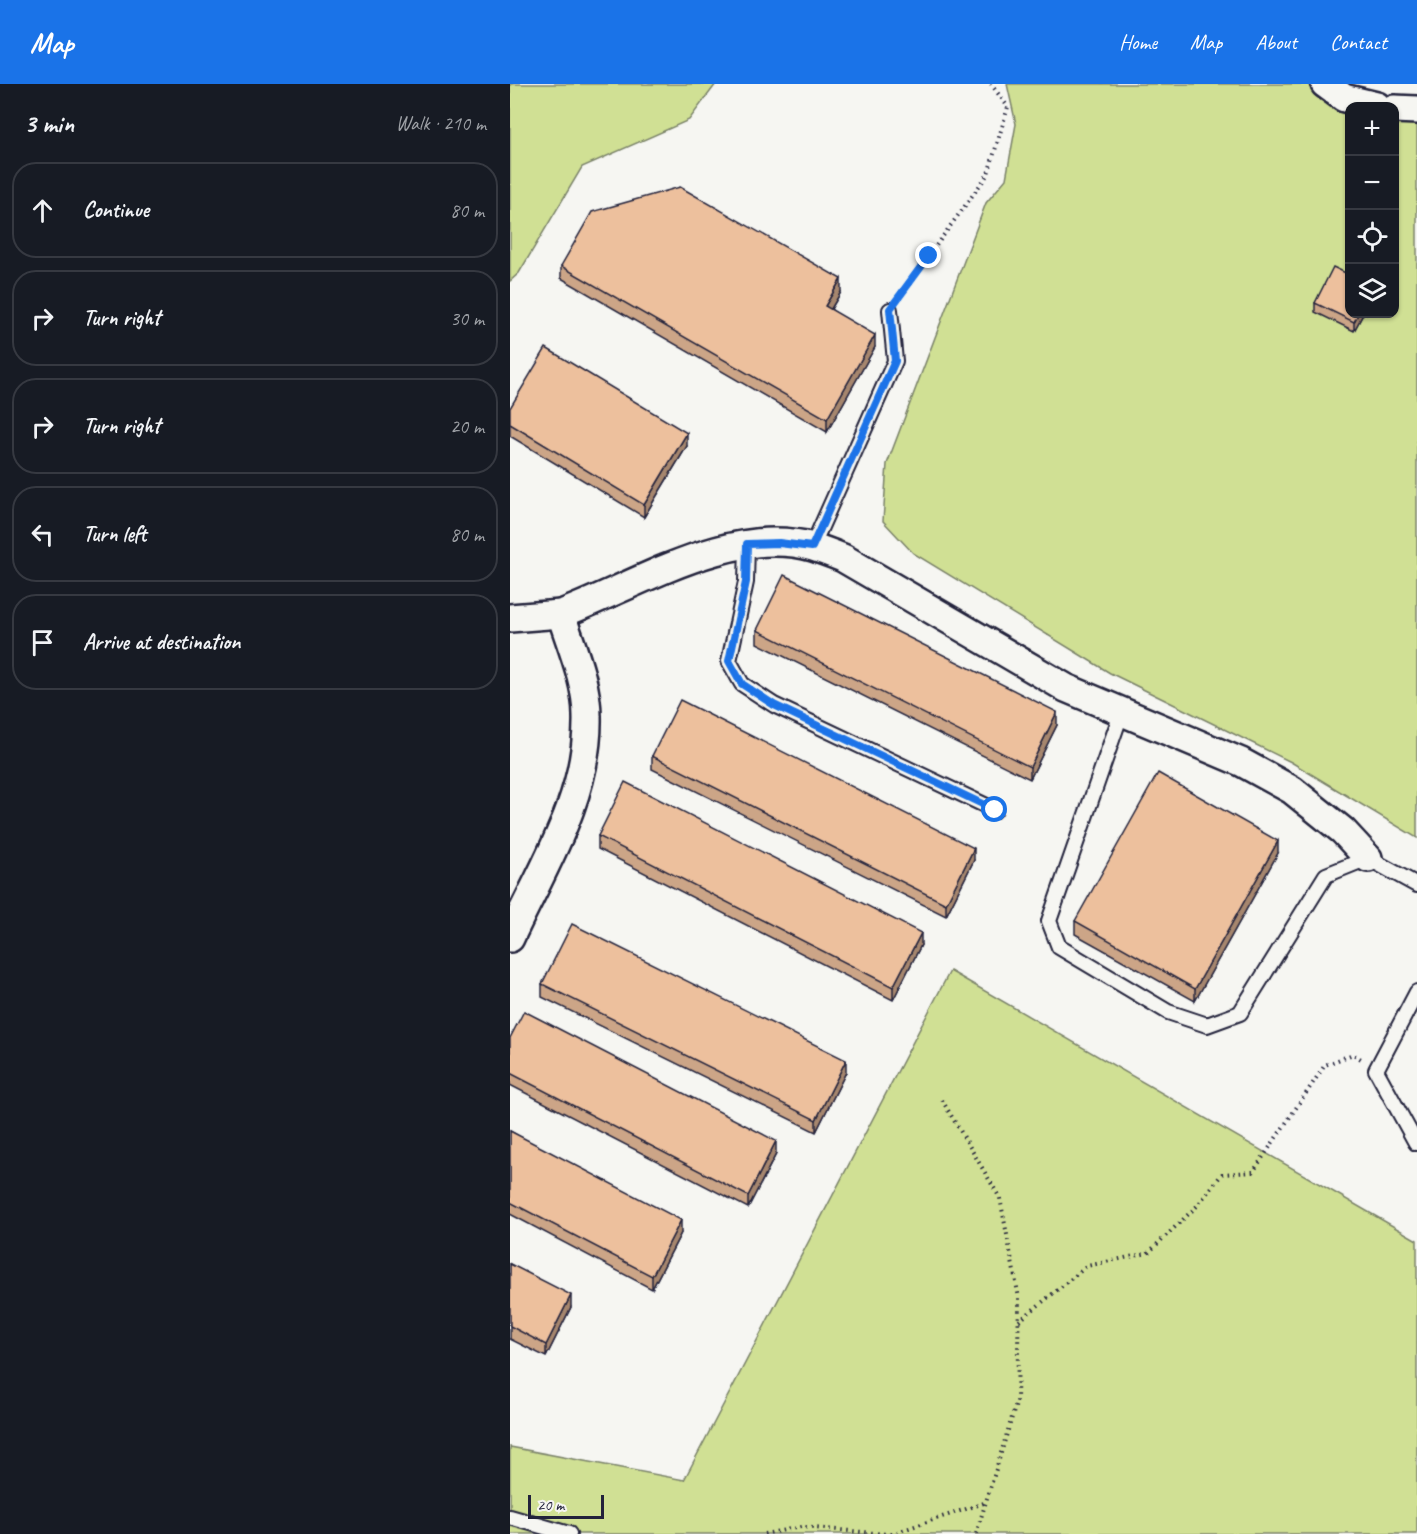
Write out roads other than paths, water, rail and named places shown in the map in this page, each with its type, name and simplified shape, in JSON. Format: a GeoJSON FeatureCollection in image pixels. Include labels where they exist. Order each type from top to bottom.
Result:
{"type":"FeatureCollection","features":[{"type":"Feature","properties":{"kind":"street"},"geometry":{"type":"LineString","coordinates":[[1325,84],[1344,98],[1360,102]]}},
{"type":"Feature","properties":{"kind":"street"},"geometry":{"type":"LineString","coordinates":[[1399,109],[1417,110]]}},
{"type":"Feature","properties":{"kind":"street"},"geometry":{"type":"LineString","coordinates":[[510,618],[561,614],[692,559],[747,544],[779,543],[812,547],[843,558],[1066,688],[1121,714],[1241,762],[1292,790],[1343,831],[1368,858]]}},
{"type":"Feature","properties":{"kind":"street"},"geometry":{"type":"LineString","coordinates":[[510,938],[578,791],[585,757],[588,714],[576,659],[561,614]]}},
{"type":"Feature","properties":{"kind":"lane"},"geometry":{"type":"LineString","coordinates":[[812,547],[895,361],[890,309]]}},
{"type":"Feature","properties":{"kind":"lane"},"geometry":{"type":"LineString","coordinates":[[747,544],[746,582],[729,661],[742,684],[774,705],[995,810]]}},
{"type":"Feature","properties":{"kind":"lane"},"geometry":{"type":"LineString","coordinates":[[1121,714],[1049,921],[1059,947],[1168,1012],[1207,1025],[1240,1013],[1326,875],[1368,858],[1417,885]]}},
{"type":"Feature","properties":{"kind":"lane"},"geometry":{"type":"LineString","coordinates":[[1416,1143],[1376,1070],[1417,992]]}},
{"type":"Feature","properties":{"kind":"lane"},"geometry":{"type":"LineString","coordinates":[[510,1517],[569,1534]]}}]}
